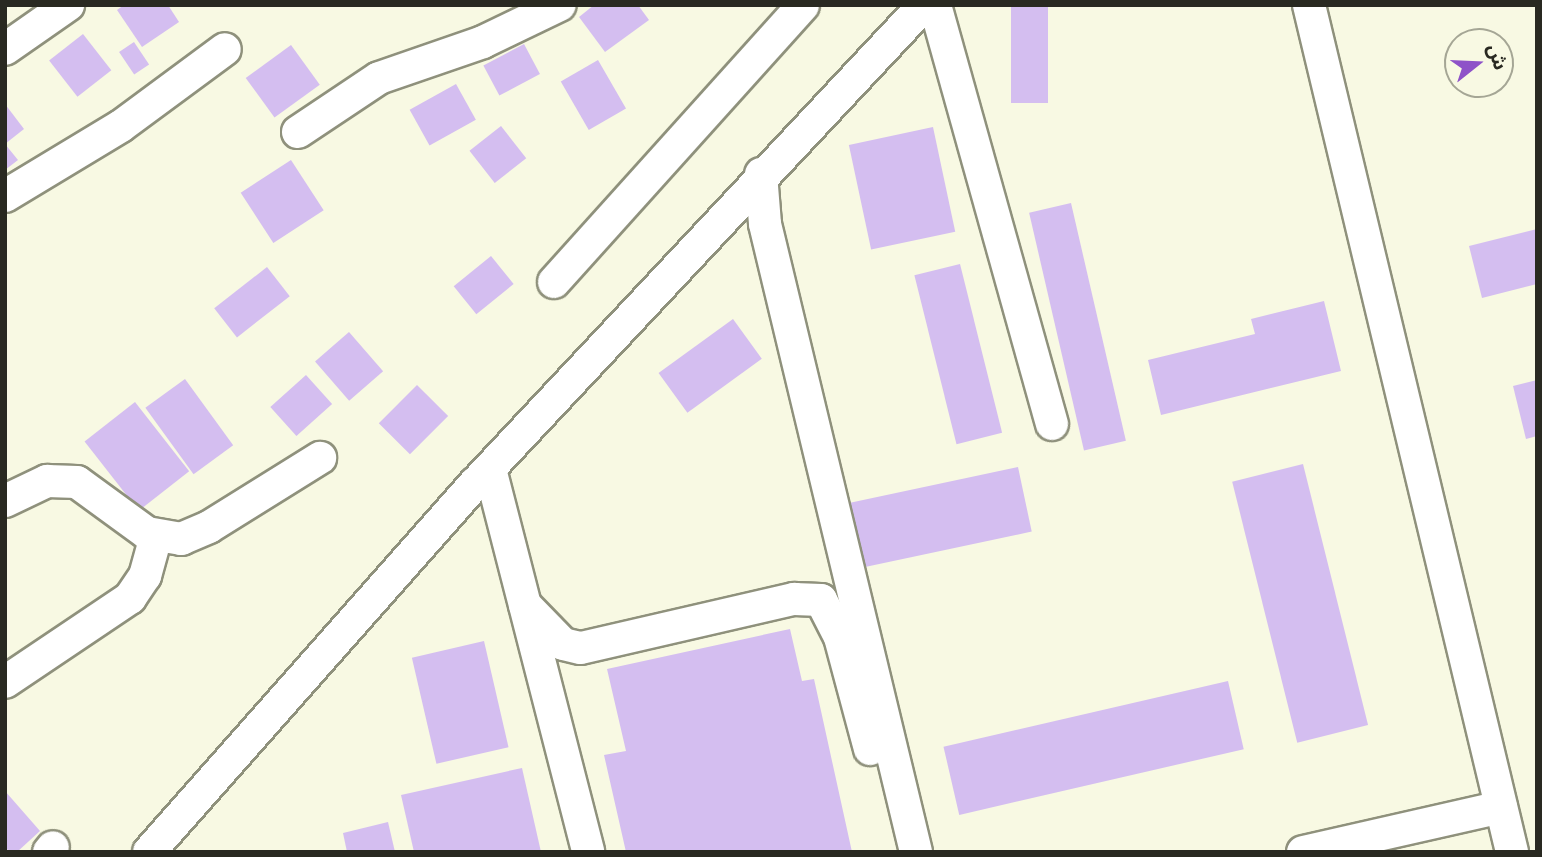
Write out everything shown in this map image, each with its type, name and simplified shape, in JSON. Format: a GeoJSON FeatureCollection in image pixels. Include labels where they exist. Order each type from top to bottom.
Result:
{"type":"FeatureCollection","features":[{"type":"Feature","properties":{"kind":"street"},"geometry":{"type":"LineString","coordinates":[[5,49],[68,5]]}},
{"type":"Feature","properties":{"kind":"street"},"geometry":{"type":"LineString","coordinates":[[298,132],[379,78],[483,42],[560,5]]}},
{"type":"Feature","properties":{"kind":"street"},"geometry":{"type":"LineString","coordinates":[[554,282],[803,5]]}},
{"type":"Feature","properties":{"kind":"street"},"geometry":{"type":"LineString","coordinates":[[149,852],[490,469],[761,174],[924,5]]}},
{"type":"Feature","properties":{"kind":"street"},"geometry":{"type":"LineString","coordinates":[[935,5],[1052,424]]}},
{"type":"Feature","properties":{"kind":"street"},"geometry":{"type":"LineString","coordinates":[[1309,5],[1512,852]]}},
{"type":"Feature","properties":{"kind":"street"},"geometry":{"type":"LineString","coordinates":[[5,196],[121,126],[225,49]]}},
{"type":"Feature","properties":{"kind":"street"},"geometry":{"type":"LineString","coordinates":[[761,174],[765,224],[916,852]]}},
{"type":"Feature","properties":{"kind":"street"},"geometry":{"type":"LineString","coordinates":[[5,501],[26,487],[47,481],[77,482],[156,536],[181,539],[209,527],[320,458]]}},
{"type":"Feature","properties":{"kind":"street"},"geometry":{"type":"LineString","coordinates":[[490,469],[588,852]]}},
{"type":"Feature","properties":{"kind":"street"},"geometry":{"type":"LineString","coordinates":[[5,682],[130,598],[145,576],[156,536]]}},
{"type":"Feature","properties":{"kind":"street"},"geometry":{"type":"LineString","coordinates":[[525,605],[563,645],[581,648],[794,599],[821,600],[840,637],[892,837],[901,852]]}},
{"type":"Feature","properties":{"kind":"street"},"geometry":{"type":"LineString","coordinates":[[1303,852],[1501,807]]}},
{"type":"Feature","properties":{"kind":"building"},"geometry":{"type":"Polygon","coordinates":[[[124,5],[168,5],[179,22],[142,47],[117,10],[124,5]]]}},
{"type":"Feature","properties":{"kind":"building"},"geometry":{"type":"Polygon","coordinates":[[[594,5],[638,5],[649,20],[605,52],[579,17],[594,5]]]}},
{"type":"Feature","properties":{"kind":"building"},"geometry":{"type":"Polygon","coordinates":[[[1011,5],[1048,5],[1048,103],[1011,103],[1011,5]]]}},
{"type":"Feature","properties":{"kind":"building"},"geometry":{"type":"Polygon","coordinates":[[[83,34],[111,70],[77,97],[49,60],[83,34]]]}},
{"type":"Feature","properties":{"kind":"building"},"geometry":{"type":"Polygon","coordinates":[[[134,42],[149,64],[134,74],[119,52],[134,42]]]}},
{"type":"Feature","properties":{"kind":"building"},"geometry":{"type":"Polygon","coordinates":[[[524,44],[540,74],[499,96],[483,66],[524,44]]]}},
{"type":"Feature","properties":{"kind":"building"},"geometry":{"type":"Polygon","coordinates":[[[291,45],[320,85],[274,118],[246,78],[291,45]]]}},
{"type":"Feature","properties":{"kind":"building"},"geometry":{"type":"Polygon","coordinates":[[[598,60],[626,108],[589,130],[561,82],[598,60]]]}},
{"type":"Feature","properties":{"kind":"building"},"geometry":{"type":"Polygon","coordinates":[[[456,84],[476,120],[430,146],[410,110],[456,84]]]}},
{"type":"Feature","properties":{"kind":"building"},"geometry":{"type":"Polygon","coordinates":[[[5,104],[24,129],[5,144],[5,104]]]}},
{"type":"Feature","properties":{"kind":"building"},"geometry":{"type":"Polygon","coordinates":[[[501,126],[526,158],[495,183],[469,151],[501,126]]]}},
{"type":"Feature","properties":{"kind":"building"},"geometry":{"type":"Polygon","coordinates":[[[933,127],[955,232],[871,250],[849,145],[933,127]]]}},
{"type":"Feature","properties":{"kind":"building"},"geometry":{"type":"Polygon","coordinates":[[[5,144],[18,160],[5,170],[5,144]]]}},
{"type":"Feature","properties":{"kind":"building"},"geometry":{"type":"Polygon","coordinates":[[[291,160],[324,210],[273,243],[241,193],[291,160]]]}},
{"type":"Feature","properties":{"kind":"building"},"geometry":{"type":"Polygon","coordinates":[[[1071,203],[1126,441],[1084,450],[1029,213],[1071,203]]]}},
{"type":"Feature","properties":{"kind":"building"},"geometry":{"type":"Polygon","coordinates":[[[1537,229],[1537,284],[1482,298],[1469,246],[1537,229]]]}},
{"type":"Feature","properties":{"kind":"building"},"geometry":{"type":"Polygon","coordinates":[[[491,256],[514,284],[476,314],[454,286],[491,256]]]}},
{"type":"Feature","properties":{"kind":"building"},"geometry":{"type":"Polygon","coordinates":[[[960,264],[1002,433],[956,444],[914,275],[960,264]]]}},
{"type":"Feature","properties":{"kind":"building"},"geometry":{"type":"Polygon","coordinates":[[[267,267],[290,296],[237,337],[214,308],[267,267]]]}},
{"type":"Feature","properties":{"kind":"building"},"geometry":{"type":"Polygon","coordinates":[[[1324,301],[1341,371],[1161,415],[1148,360],[1255,334],[1251,319],[1324,301]]]}},
{"type":"Feature","properties":{"kind":"building"},"geometry":{"type":"Polygon","coordinates":[[[733,319],[762,359],[687,413],[659,373],[733,319]]]}},
{"type":"Feature","properties":{"kind":"building"},"geometry":{"type":"Polygon","coordinates":[[[349,332],[383,371],[349,401],[315,362],[349,332]]]}},
{"type":"Feature","properties":{"kind":"building"},"geometry":{"type":"Polygon","coordinates":[[[306,375],[332,404],[296,436],[270,407],[306,375]]]}},
{"type":"Feature","properties":{"kind":"building"},"geometry":{"type":"Polygon","coordinates":[[[185,379],[233,445],[194,474],[145,408],[185,379]]]}},
{"type":"Feature","properties":{"kind":"building"},"geometry":{"type":"Polygon","coordinates":[[[1537,380],[1537,436],[1526,439],[1513,386],[1537,380]]]}},
{"type":"Feature","properties":{"kind":"building"},"geometry":{"type":"Polygon","coordinates":[[[417,385],[448,416],[410,454],[379,423],[417,385]]]}},
{"type":"Feature","properties":{"kind":"building"},"geometry":{"type":"Polygon","coordinates":[[[135,402],[189,471],[139,511],[85,441],[135,402]]]}},
{"type":"Feature","properties":{"kind":"building"},"geometry":{"type":"Polygon","coordinates":[[[1303,464],[1368,725],[1297,743],[1232,482],[1303,464]]]}},
{"type":"Feature","properties":{"kind":"building"},"geometry":{"type":"Polygon","coordinates":[[[1018,467],[1032,532],[856,569],[842,504],[1018,467]]]}},
{"type":"Feature","properties":{"kind":"building"},"geometry":{"type":"Polygon","coordinates":[[[790,629],[802,681],[814,679],[852,852],[626,852],[604,755],[626,751],[607,669],[790,629]]]}},
{"type":"Feature","properties":{"kind":"building"},"geometry":{"type":"Polygon","coordinates":[[[484,641],[509,747],[436,764],[412,658],[484,641]]]}},
{"type":"Feature","properties":{"kind":"building"},"geometry":{"type":"Polygon","coordinates":[[[1228,681],[1244,749],[959,815],[943,747],[1228,681]]]}},
{"type":"Feature","properties":{"kind":"building"},"geometry":{"type":"Polygon","coordinates":[[[522,768],[541,852],[414,852],[401,795],[522,768]]]}},
{"type":"Feature","properties":{"kind":"building"},"geometry":{"type":"Polygon","coordinates":[[[5,791],[40,831],[17,852],[5,849],[5,791]]]}},
{"type":"Feature","properties":{"kind":"building"},"geometry":{"type":"Polygon","coordinates":[[[388,822],[395,852],[347,852],[343,833],[388,822]]]}}]}
